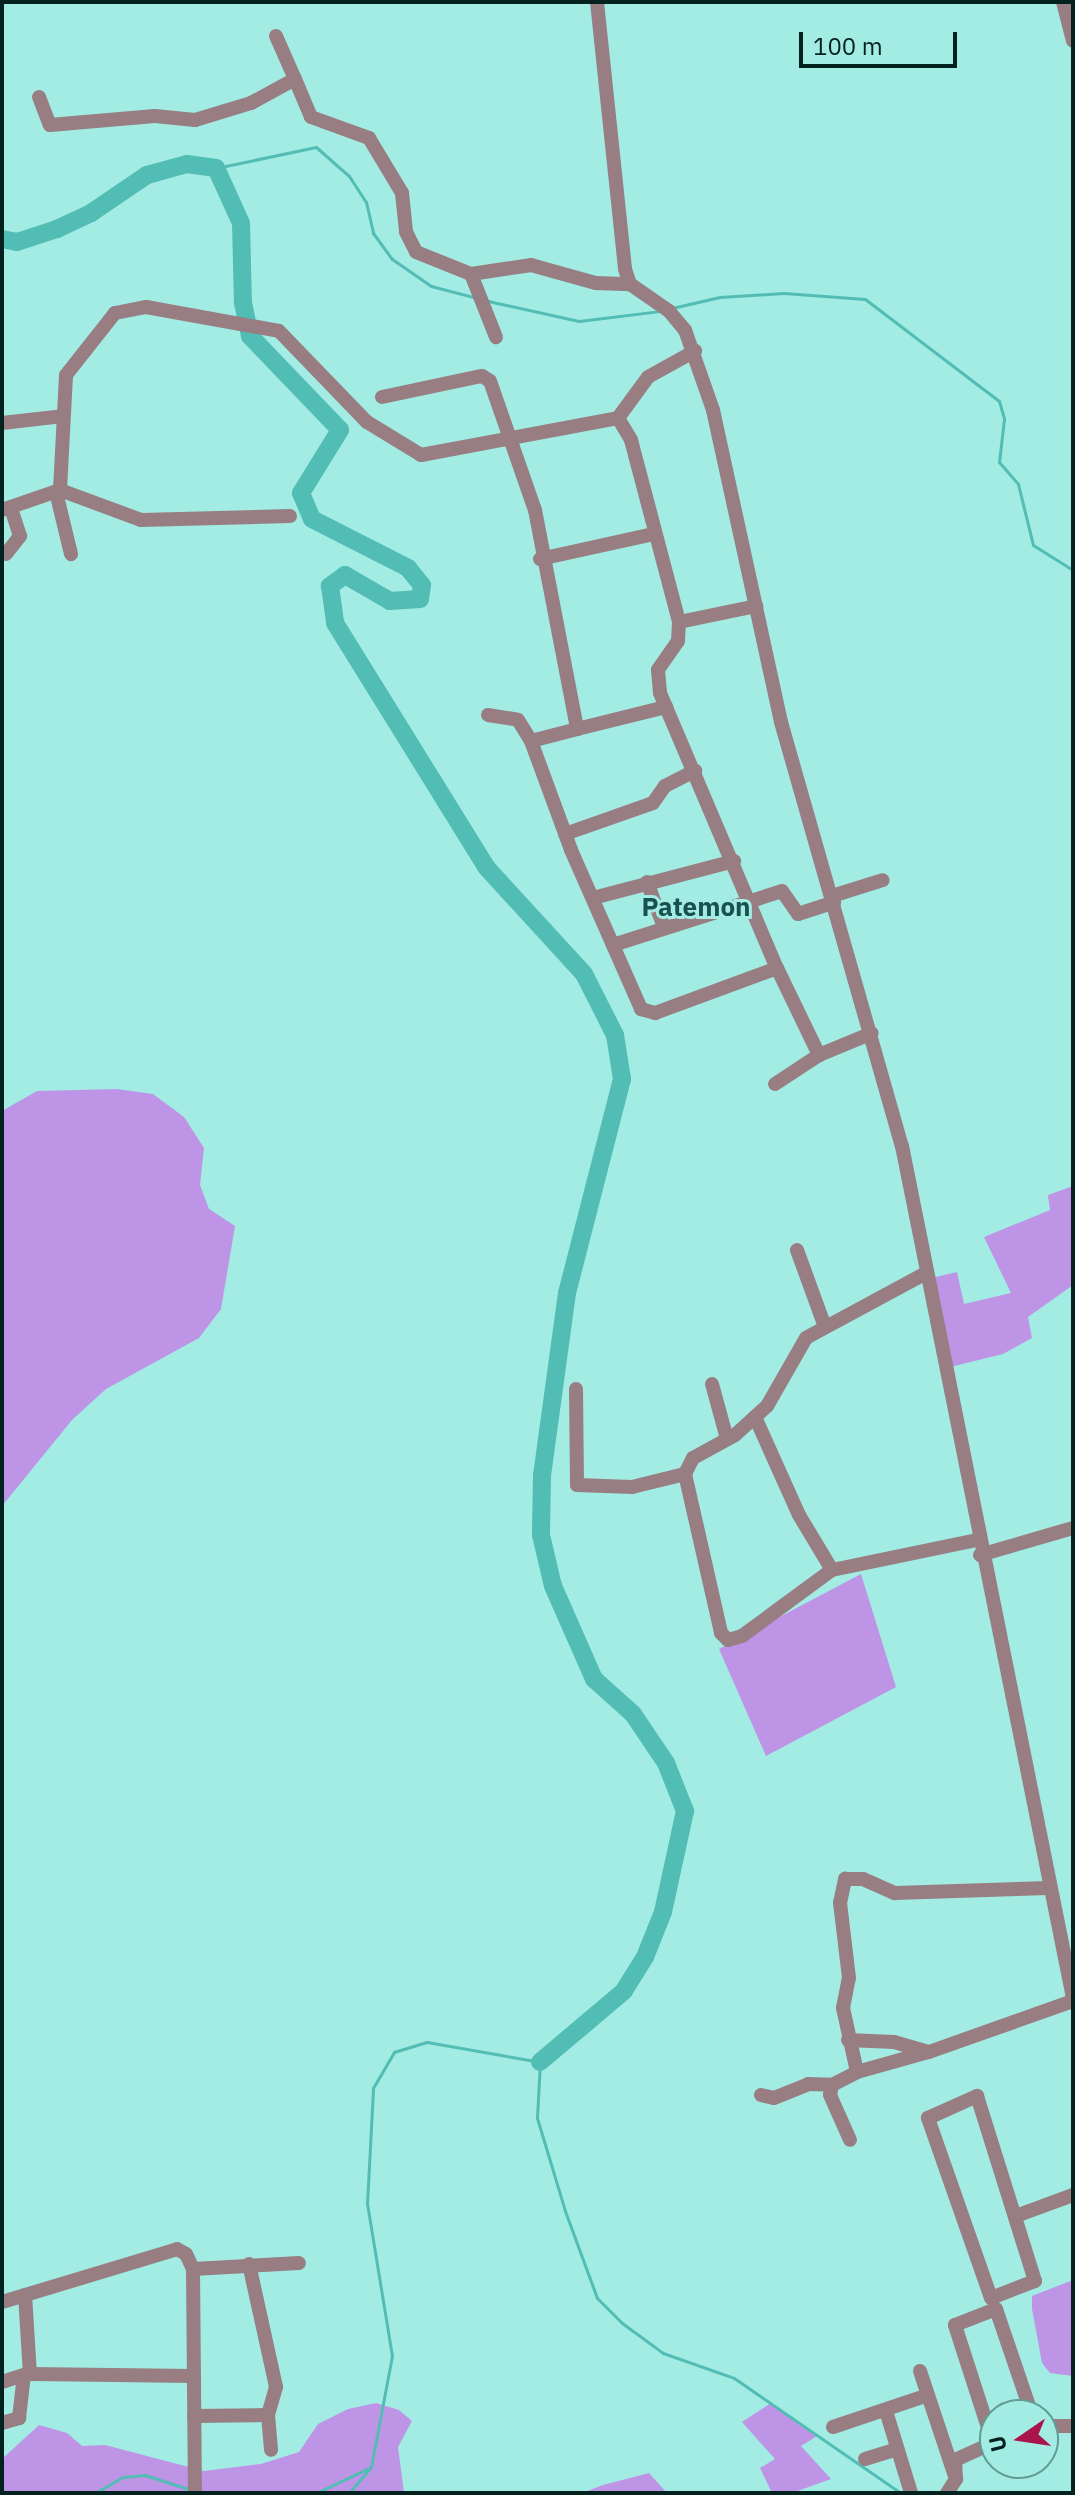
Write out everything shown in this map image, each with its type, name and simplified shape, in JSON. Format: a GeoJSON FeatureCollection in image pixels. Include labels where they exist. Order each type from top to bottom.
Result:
{"type":"FeatureCollection","features":[{"type":"Feature","properties":{"kind":"street"},"geometry":{"type":"LineString","coordinates":[[598,2],[630,284]]}},
{"type":"Feature","properties":{"kind":"street"},"geometry":{"type":"LineString","coordinates":[[1063,2],[1073,41]]}},
{"type":"Feature","properties":{"kind":"street"},"geometry":{"type":"LineString","coordinates":[[276,36],[311,117],[369,138],[402,193],[406,232],[416,252],[471,274],[531,265],[596,283],[630,284],[678,320],[695,351],[781,722],[902,1146],[979,1547],[1072,1992],[929,2052],[857,2072],[832,2085],[808,2084],[769,2098],[761,2095]]}},
{"type":"Feature","properties":{"kind":"street"},"geometry":{"type":"LineString","coordinates":[[39,97],[50,125],[155,116],[195,120],[251,103],[295,79]]}},
{"type":"Feature","properties":{"kind":"street"},"geometry":{"type":"LineString","coordinates":[[471,274],[496,337]]}},
{"type":"Feature","properties":{"kind":"street"},"geometry":{"type":"LineString","coordinates":[[71,554],[58,491],[66,375],[115,313],[146,307],[279,331],[337,395],[414,453],[618,418],[648,377],[695,351]]}},
{"type":"Feature","properties":{"kind":"street"},"geometry":{"type":"LineString","coordinates":[[382,397],[486,378],[511,437],[535,510],[540,559],[577,729]]}},
{"type":"Feature","properties":{"kind":"street"},"geometry":{"type":"LineString","coordinates":[[2,423],[63,416]]}},
{"type":"Feature","properties":{"kind":"street"},"geometry":{"type":"LineString","coordinates":[[618,418],[631,440],[679,622],[678,641],[658,670],[666,707],[752,902],[777,968],[819,1055]]}},
{"type":"Feature","properties":{"kind":"street"},"geometry":{"type":"LineString","coordinates":[[6,554],[20,536],[6,509],[58,491],[152,522],[290,516]]}},
{"type":"Feature","properties":{"kind":"street"},"geometry":{"type":"LineString","coordinates":[[540,559],[654,534]]}},
{"type":"Feature","properties":{"kind":"street"},"geometry":{"type":"LineString","coordinates":[[679,622],[756,606]]}},
{"type":"Feature","properties":{"kind":"street"},"geometry":{"type":"LineString","coordinates":[[531,741],[666,707]]}},
{"type":"Feature","properties":{"kind":"street"},"geometry":{"type":"LineString","coordinates":[[488,715],[518,720],[531,741],[565,834],[613,945],[647,1012],[777,968]]}},
{"type":"Feature","properties":{"kind":"street"},"geometry":{"type":"LineString","coordinates":[[565,834],[653,803],[665,786],[695,771]]}},
{"type":"Feature","properties":{"kind":"street"},"geometry":{"type":"LineString","coordinates":[[593,898],[734,861]]}},
{"type":"Feature","properties":{"kind":"street"},"geometry":{"type":"LineString","coordinates":[[613,945],[782,891],[798,914],[883,880]]}},
{"type":"Feature","properties":{"kind":"street"},"geometry":{"type":"LineString","coordinates":[[647,882],[664,927]]}},
{"type":"Feature","properties":{"kind":"street"},"geometry":{"type":"LineString","coordinates":[[775,1084],[819,1055],[872,1033]]}},
{"type":"Feature","properties":{"kind":"street"},"geometry":{"type":"LineString","coordinates":[[797,1250],[824,1324]]}},
{"type":"Feature","properties":{"kind":"street"},"geometry":{"type":"LineString","coordinates":[[926,1273],[824,1324],[806,1338],[755,1417],[727,1439],[693,1458],[685,1474],[721,1633],[728,1640],[742,1636],[832,1570],[979,1547],[1073,1528]]}},
{"type":"Feature","properties":{"kind":"street"},"geometry":{"type":"LineString","coordinates":[[712,1384],[727,1439]]}},
{"type":"Feature","properties":{"kind":"street"},"geometry":{"type":"LineString","coordinates":[[576,1389],[577,1485],[632,1487],[685,1474]]}},
{"type":"Feature","properties":{"kind":"street"},"geometry":{"type":"LineString","coordinates":[[755,1417],[799,1515],[832,1570]]}},
{"type":"Feature","properties":{"kind":"street"},"geometry":{"type":"LineString","coordinates":[[857,2072],[843,2008],[849,1978],[840,1903],[845,1879],[863,1879],[895,1893],[1048,1888]]}},
{"type":"Feature","properties":{"kind":"street"},"geometry":{"type":"LineString","coordinates":[[848,2040],[894,2042],[929,2052]]}},
{"type":"Feature","properties":{"kind":"street"},"geometry":{"type":"LineString","coordinates":[[832,2085],[830,2095],[850,2140]]}},
{"type":"Feature","properties":{"kind":"street"},"geometry":{"type":"LineString","coordinates":[[977,2096],[1016,2216],[1035,2281],[991,2298],[928,2118],[977,2096]]}},
{"type":"Feature","properties":{"kind":"street"},"geometry":{"type":"LineString","coordinates":[[1016,2216],[1073,2195]]}},
{"type":"Feature","properties":{"kind":"street"},"geometry":{"type":"LineString","coordinates":[[2,2302],[177,2249],[193,2269],[195,2493]]}},
{"type":"Feature","properties":{"kind":"street"},"geometry":{"type":"LineString","coordinates":[[193,2269],[299,2263]]}},
{"type":"Feature","properties":{"kind":"street"},"geometry":{"type":"LineString","coordinates":[[249,2264],[276,2387],[268,2415],[271,2450]]}},
{"type":"Feature","properties":{"kind":"street"},"geometry":{"type":"LineString","coordinates":[[2,2423],[19,2418],[27,2374],[25,2295]]}},
{"type":"Feature","properties":{"kind":"street"},"geometry":{"type":"LineString","coordinates":[[980,2399],[955,2325],[996,2309],[1027,2399]]}},
{"type":"Feature","properties":{"kind":"street"},"geometry":{"type":"LineString","coordinates":[[920,2371],[956,2479]]}},
{"type":"Feature","properties":{"kind":"street"},"geometry":{"type":"LineString","coordinates":[[2,2382],[27,2374],[194,2376]]}},
{"type":"Feature","properties":{"kind":"street"},"geometry":{"type":"LineString","coordinates":[[833,2427],[928,2395]]}},
{"type":"Feature","properties":{"kind":"street"},"geometry":{"type":"LineString","coordinates":[[886,2411],[911,2493]]}},
{"type":"Feature","properties":{"kind":"street"},"geometry":{"type":"LineString","coordinates":[[194,2416],[268,2415]]}},
{"type":"Feature","properties":{"kind":"street"},"geometry":{"type":"LineString","coordinates":[[865,2459],[897,2449]]}},
{"type":"Feature","properties":{"kind":"street"},"geometry":{"type":"LineString","coordinates":[[947,2493],[956,2479],[955,2460],[979,2449]]}},
{"type":"Feature","properties":{"kind":"shaded area"},"geometry":{"type":"Polygon","coordinates":[[[117,1089],[153,1094],[184,1117],[204,1148],[200,1185],[209,1209],[235,1226],[221,1309],[199,1338],[106,1389],[72,1420],[2,1506],[2,1111],[37,1091],[117,1089]]]}},
{"type":"Feature","properties":{"kind":"shaded area"},"geometry":{"type":"Polygon","coordinates":[[[1073,1186],[1073,1285],[1028,1317],[1032,1338],[1003,1354],[946,1368],[927,1279],[957,1272],[964,1304],[1011,1293],[984,1237],[1050,1210],[1048,1195],[1073,1186]]]}},
{"type":"Feature","properties":{"kind":"shaded area"},"geometry":{"type":"Polygon","coordinates":[[[861,1574],[896,1687],[766,1756],[719,1649],[861,1574]]]}},
{"type":"Feature","properties":{"kind":"shaded area"},"geometry":{"type":"Polygon","coordinates":[[[1073,2280],[1073,2376],[1050,2373],[1042,2363],[1032,2296],[1073,2280]]]}},
{"type":"Feature","properties":{"kind":"shaded area"},"geometry":{"type":"Polygon","coordinates":[[[376,2403],[399,2410],[412,2421],[398,2447],[404,2493],[2,2493],[2,2459],[39,2425],[67,2433],[82,2446],[105,2445],[204,2471],[261,2464],[299,2452],[318,2424],[348,2409],[376,2403]]]}},
{"type":"Feature","properties":{"kind":"shaded area"},"geometry":{"type":"Polygon","coordinates":[[[771,2403],[817,2436],[801,2446],[831,2479],[792,2493],[772,2493],[760,2468],[775,2459],[742,2422],[771,2403]]]}},
{"type":"Feature","properties":{"kind":"shaded area"},"geometry":{"type":"Polygon","coordinates":[[[649,2473],[667,2493],[582,2493],[603,2485],[649,2473]]]}},
{"type":"Feature","properties":{"kind":"waterway"},"geometry":{"type":"LineString","coordinates":[[216,168],[316,147],[349,176],[366,202],[373,233],[392,259],[431,286],[477,298]]}},
{"type":"Feature","properties":{"kind":"waterway"},"geometry":{"type":"LineString","coordinates":[[2,239],[17,242],[57,229],[91,213],[147,175],[187,164],[216,168],[241,223],[243,303],[250,336],[340,430],[301,493],[312,519],[408,568],[422,585],[420,599],[390,601],[345,575],[330,586],[335,623],[486,867],[584,974],[615,1035],[622,1079],[567,1293],[542,1475],[541,1535],[553,1586],[594,1679],[633,1714],[666,1763],[685,1811],[663,1912],[645,1957],[624,1991],[540,2062]]}},
{"type":"Feature","properties":{"kind":"waterway"},"geometry":{"type":"LineString","coordinates":[[672,308],[720,297],[784,293],[865,299],[999,401],[1004,419],[999,462],[1018,484],[1033,545],[1073,570]]}},
{"type":"Feature","properties":{"kind":"waterway"},"geometry":{"type":"LineString","coordinates":[[488,301],[579,321],[661,311]]}},
{"type":"Feature","properties":{"kind":"waterway"},"geometry":{"type":"LineString","coordinates":[[349,2493],[371,2467],[392,2356],[367,2204],[373,2088],[394,2052],[427,2042],[540,2062],[537,2118],[565,2211],[597,2298],[622,2323],[663,2353],[734,2378],[901,2493]]}},
{"type":"Feature","properties":{"kind":"waterway"},"geometry":{"type":"LineString","coordinates":[[316,2493],[367,2469]]}},
{"type":"Feature","properties":{"kind":"waterway"},"geometry":{"type":"LineString","coordinates":[[95,2493],[123,2477],[145,2475],[188,2489]]}},
{"type":"Feature","properties":{"kind":"district","name":"Patemon"},"geometry":{"type":"Point","coordinates":[696,907]}}]}
